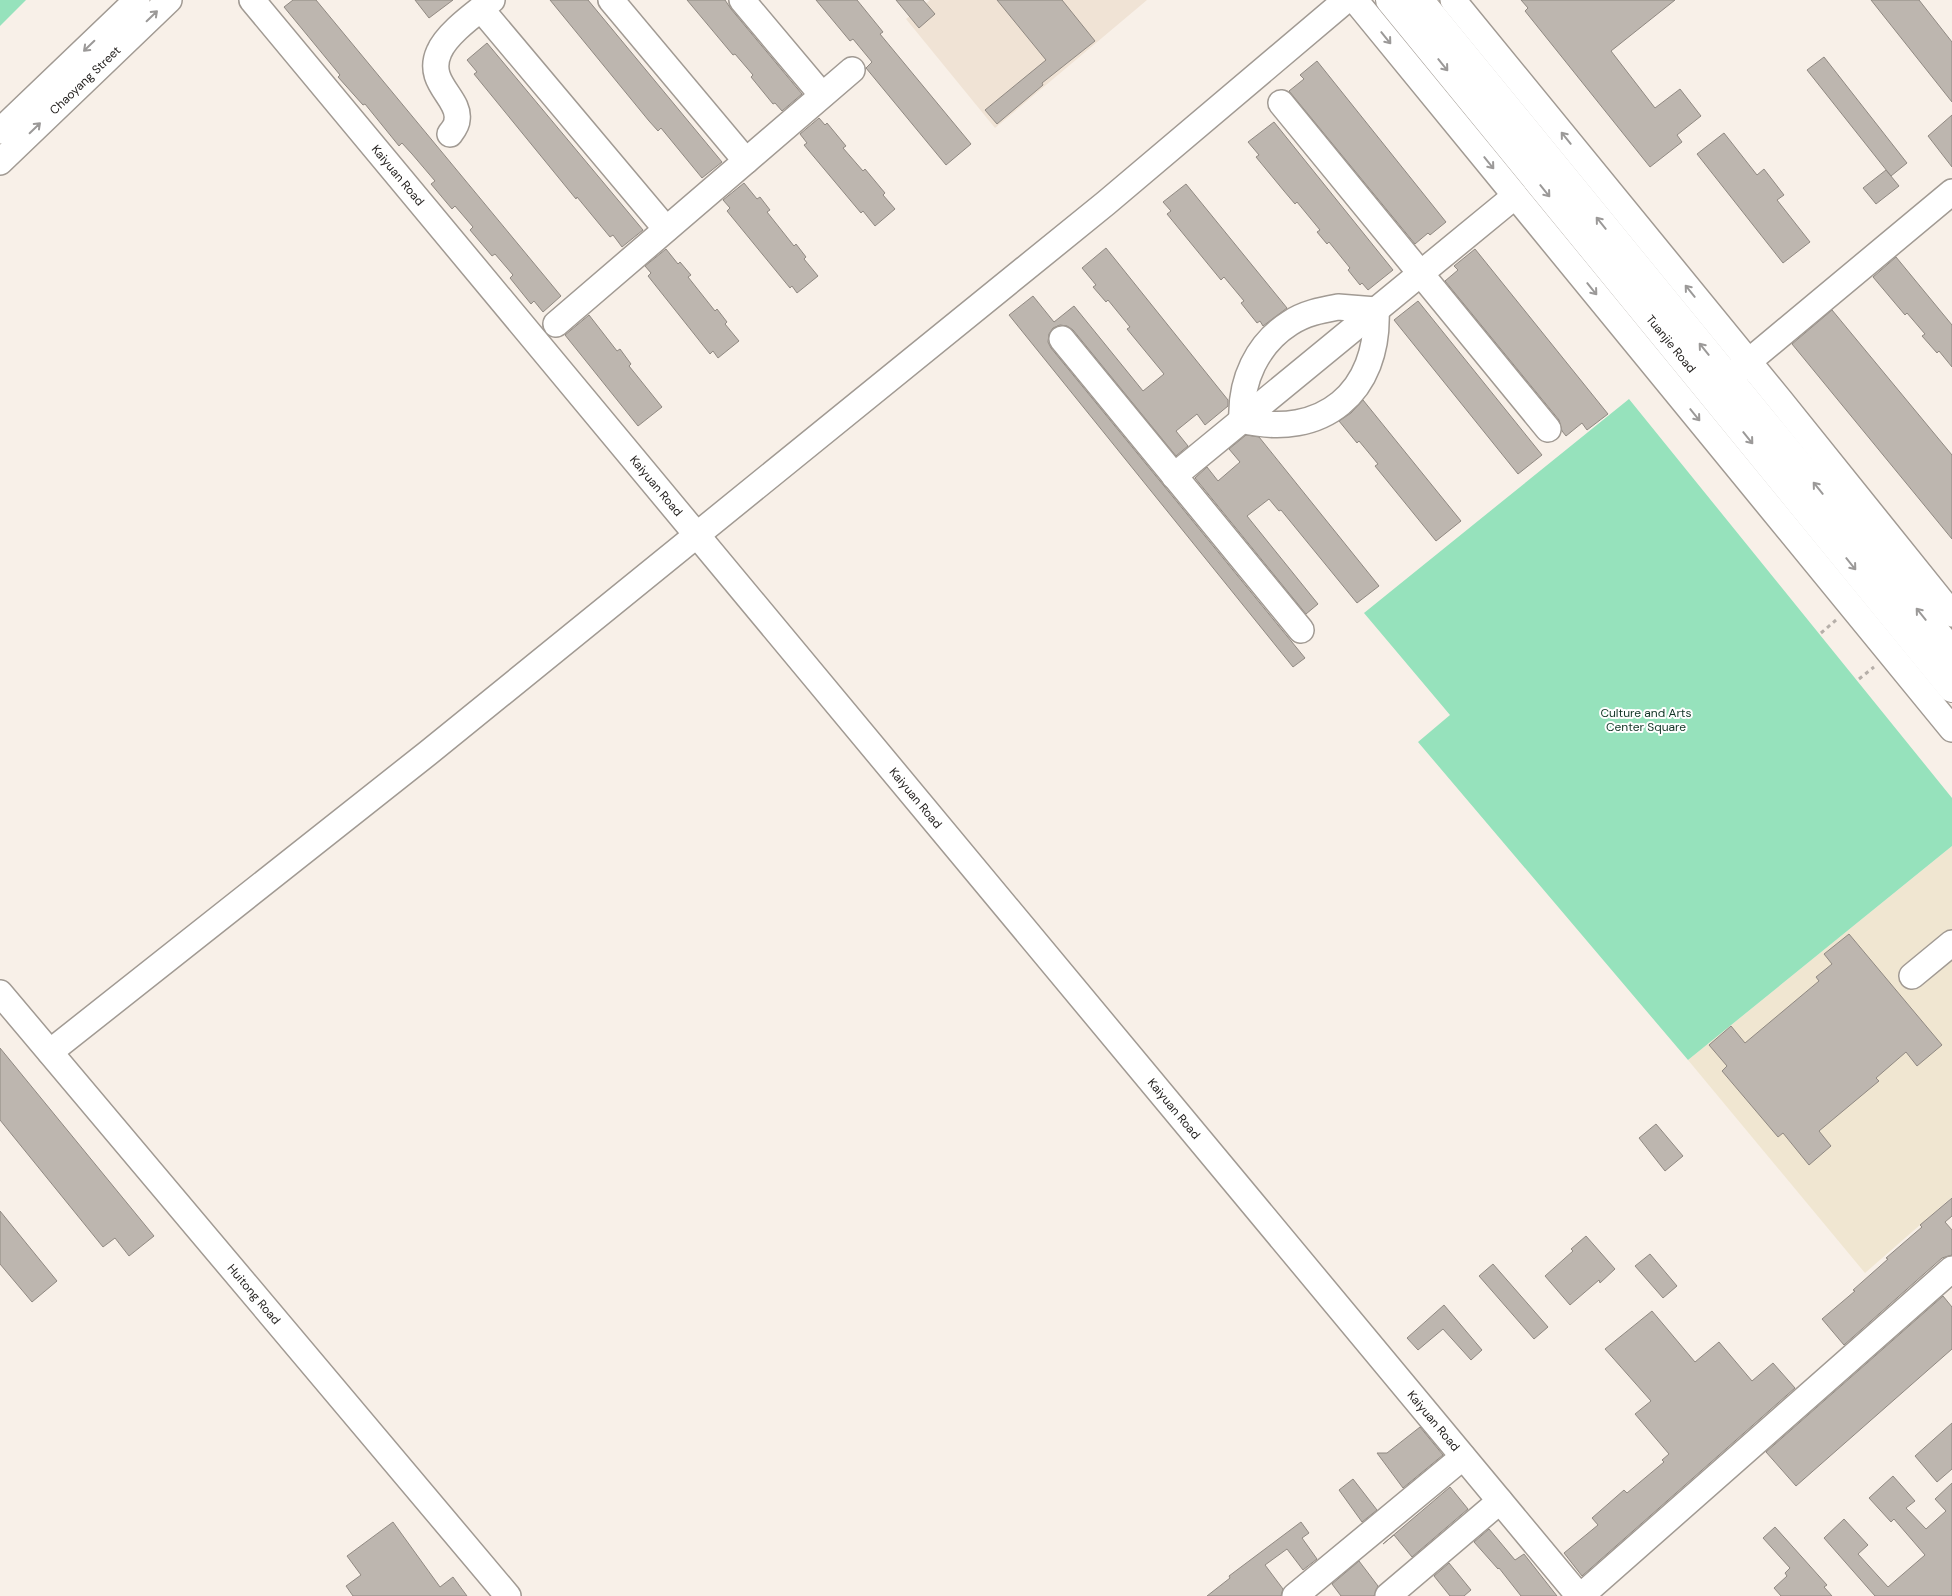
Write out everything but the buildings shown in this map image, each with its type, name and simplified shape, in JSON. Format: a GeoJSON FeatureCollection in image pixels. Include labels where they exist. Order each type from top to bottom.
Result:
{"type":"FeatureCollection","features":[{"type":"Feature","properties":{"kind":"main road","name":"Tuanjie Road"},"geometry":{"type":"LineString","coordinates":[[1390,0],[1952,688]]}},
{"type":"Feature","properties":{"kind":"main road","name":"Tuanjie Road"},"geometry":{"type":"LineString","coordinates":[[1419,0],[1738,370],[1952,652]]}},
{"type":"Feature","properties":{"kind":"street","name":"Chaoyang Street"},"geometry":{"type":"LineString","coordinates":[[0,131],[137,0]]}},
{"type":"Feature","properties":{"kind":"street","name":"Chaoyang Street"},"geometry":{"type":"LineString","coordinates":[[0,162],[169,0]]}},
{"type":"Feature","properties":{"kind":"street","name":"Kaiyuan Road"},"geometry":{"type":"LineString","coordinates":[[252,0],[1463,1458],[1580,1596]]}},
{"type":"Feature","properties":{"kind":"street"},"geometry":{"type":"LineString","coordinates":[[611,0],[746,161]]}},
{"type":"Feature","properties":{"kind":"street"},"geometry":{"type":"LineString","coordinates":[[742,0],[822,95]]}},
{"type":"Feature","properties":{"kind":"street"},"geometry":{"type":"LineString","coordinates":[[50,1052],[420,759],[697,535],[1106,203],[1346,0]]}},
{"type":"Feature","properties":{"kind":"street"},"geometry":{"type":"LineString","coordinates":[[1355,0],[1952,729]]}},
{"type":"Feature","properties":{"kind":"street"},"geometry":{"type":"LineString","coordinates":[[1453,0],[1738,370],[1952,614]]}},
{"type":"Feature","properties":{"kind":"street"},"geometry":{"type":"LineString","coordinates":[[450,134],[457,122],[457,112],[439,81],[436,69],[439,52],[452,35],[486,5],[666,229]]}},
{"type":"Feature","properties":{"kind":"street"},"geometry":{"type":"LineString","coordinates":[[556,324],[852,70]]}},
{"type":"Feature","properties":{"kind":"street"},"geometry":{"type":"LineString","coordinates":[[1281,103],[1548,429]]}},
{"type":"Feature","properties":{"kind":"street"},"geometry":{"type":"LineString","coordinates":[[1738,370],[1952,192]]}},
{"type":"Feature","properties":{"kind":"street"},"geometry":{"type":"LineString","coordinates":[[1174,476],[1515,196]]}},
{"type":"Feature","properties":{"kind":"street"},"geometry":{"type":"LineString","coordinates":[[1242,420],[1246,382],[1256,358],[1271,338],[1290,322],[1313,312],[1338,307],[1376,310]]}},
{"type":"Feature","properties":{"kind":"street"},"geometry":{"type":"LineString","coordinates":[[1242,420],[1280,426],[1298,423],[1325,413],[1347,397],[1360,382],[1369,366],[1377,329],[1376,310]]}},
{"type":"Feature","properties":{"kind":"street"},"geometry":{"type":"LineString","coordinates":[[1062,339],[1301,630]]}},
{"type":"Feature","properties":{"kind":"street"},"geometry":{"type":"LineString","coordinates":[[1912,976],[1952,943]]}},
{"type":"Feature","properties":{"kind":"street","name":"Huitong Road"},"geometry":{"type":"LineString","coordinates":[[0,993],[508,1596]]}},
{"type":"Feature","properties":{"kind":"street"},"geometry":{"type":"LineString","coordinates":[[1580,1596],[1952,1269]]}},
{"type":"Feature","properties":{"kind":"street"},"geometry":{"type":"LineString","coordinates":[[1295,1596],[1463,1458]]}},
{"type":"Feature","properties":{"kind":"street"},"geometry":{"type":"LineString","coordinates":[[1388,1596],[1500,1502]]}},
{"type":"Feature","properties":{"kind":"shaded area"},"geometry":{"type":"Polygon","coordinates":[[[930,0],[1147,0],[995,128],[906,19],[930,0]]]}},
{"type":"Feature","properties":{"kind":"shaded area"},"geometry":{"type":"Polygon","coordinates":[[[1952,846],[1952,1197],[1865,1273],[1688,1060],[1952,846]]]}},
{"type":"Feature","properties":{"kind":"green space"},"geometry":{"type":"Polygon","coordinates":[[[0,0],[26,0],[0,26],[0,0]]]}},
{"type":"Feature","properties":{"kind":"green space","name":"Culture and Arts Center Square"},"geometry":{"type":"Polygon","coordinates":[[[1629,399],[1952,798],[1952,846],[1688,1060],[1418,742],[1450,715],[1364,613],[1629,399]]]}}]}
